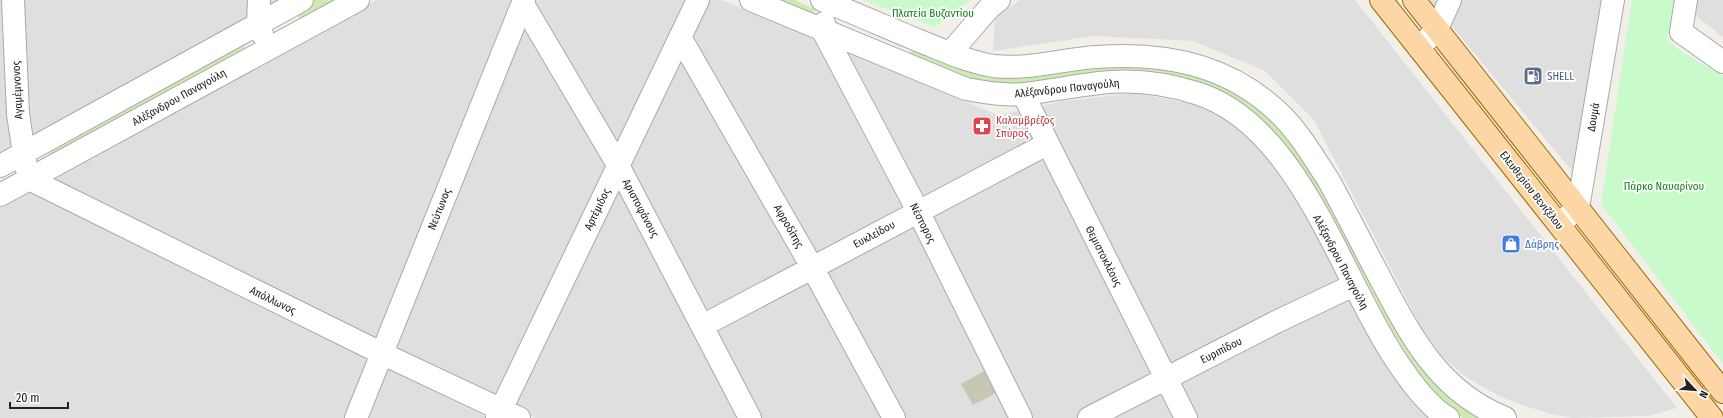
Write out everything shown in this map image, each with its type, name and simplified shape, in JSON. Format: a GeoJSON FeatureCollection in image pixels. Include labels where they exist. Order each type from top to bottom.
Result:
{"type":"FeatureCollection","features":[{"type":"Feature","properties":{"kind":"main road","name":"Ελευθερίου Βενιζέλου"},"geometry":{"type":"LineString","coordinates":[[1381,0],[1712,418]]}},
{"type":"Feature","properties":{"kind":"main road"},"geometry":{"type":"LineString","coordinates":[[1414,0],[1723,392]]}},
{"type":"Feature","properties":{"kind":"street","name":"Αγαμέμνονος"},"geometry":{"type":"LineString","coordinates":[[13,0],[18,114],[22,153],[28,180]]}},
{"type":"Feature","properties":{"kind":"street"},"geometry":{"type":"LineString","coordinates":[[259,0],[258,24],[268,48]]}},
{"type":"Feature","properties":{"kind":"street"},"geometry":{"type":"LineString","coordinates":[[0,166],[302,0]]}},
{"type":"Feature","properties":{"kind":"street","name":"Αλέξανδρου Παναγούλη"},"geometry":{"type":"LineString","coordinates":[[0,195],[358,0]]}},
{"type":"Feature","properties":{"kind":"street","name":"Αρτέμιδος"},"geometry":{"type":"LineString","coordinates":[[506,415],[618,165],[698,0]]}},
{"type":"Feature","properties":{"kind":"street","name":"Αλέξανδρου Παναγούλη"},"geometry":{"type":"LineString","coordinates":[[751,0],[966,88],[993,94],[1023,94],[1100,83],[1135,82],[1161,84],[1198,93],[1226,107],[1258,130],[1284,160],[1307,196],[1384,342],[1403,372],[1422,395],[1448,418]]}},
{"type":"Feature","properties":{"kind":"street"},"geometry":{"type":"LineString","coordinates":[[950,53],[989,8],[999,0]]}},
{"type":"Feature","properties":{"kind":"street"},"geometry":{"type":"LineString","coordinates":[[1419,48],[1437,29],[1450,0]]}},
{"type":"Feature","properties":{"kind":"street","name":"Δουμά"},"geometry":{"type":"LineString","coordinates":[[1578,208],[1613,0]]}},
{"type":"Feature","properties":{"kind":"street"},"geometry":{"type":"LineString","coordinates":[[1686,0],[1680,32],[1723,62]]}},
{"type":"Feature","properties":{"kind":"street"},"geometry":{"type":"LineString","coordinates":[[822,29],[830,1],[972,62],[1016,68],[1096,57],[1134,56],[1169,58],[1200,65],[1239,83],[1280,114],[1315,159],[1329,181],[1407,328],[1426,356],[1442,376],[1464,396],[1493,413],[1505,418]]}},
{"type":"Feature","properties":{"kind":"street","name":"Αριστοφάνους"},"geometry":{"type":"LineString","coordinates":[[523,2],[618,165],[750,418]]}},
{"type":"Feature","properties":{"kind":"street","name":"Νεύτωνος"},"geometry":{"type":"LineString","coordinates":[[356,418],[523,2]]}},
{"type":"Feature","properties":{"kind":"street","name":"Νέστορος"},"geometry":{"type":"LineString","coordinates":[[822,29],[918,211],[1021,418]]}},
{"type":"Feature","properties":{"kind":"street","name":"Αφροδίτης"},"geometry":{"type":"LineString","coordinates":[[680,37],[812,267],[894,418]]}},
{"type":"Feature","properties":{"kind":"street","name":"Θεμιστοκλέους"},"geometry":{"type":"LineString","coordinates":[[1023,94],[1186,418]]}},
{"type":"Feature","properties":{"kind":"street","name":"Ευκλείδου"},"geometry":{"type":"LineString","coordinates":[[702,326],[1047,144]]}},
{"type":"Feature","properties":{"kind":"street","name":"Απόλλωνος"},"geometry":{"type":"LineString","coordinates":[[28,180],[506,415]]}},
{"type":"Feature","properties":{"kind":"street"},"geometry":{"type":"LineString","coordinates":[[1559,224],[1578,208]]}},
{"type":"Feature","properties":{"kind":"street","name":"Ευριπίδου"},"geometry":{"type":"LineString","coordinates":[[1089,418],[1276,322],[1354,285]]}},
{"type":"Feature","properties":{"kind":"shaded area"},"geometry":{"type":"Polygon","coordinates":[[[0,0],[279,0],[0,152],[0,0]]]}},
{"type":"Feature","properties":{"kind":"shaded area"},"geometry":{"type":"Polygon","coordinates":[[[376,0],[721,0],[998,115],[1064,101],[1135,93],[1193,104],[1225,119],[1250,136],[1271,160],[1299,202],[1339,275],[1380,356],[1414,400],[1433,418],[536,418],[394,349],[387,369],[489,418],[0,418],[0,204],[376,0]]]}},
{"type":"Feature","properties":{"kind":"shaded area"},"geometry":{"type":"Polygon","coordinates":[[[1020,0],[1355,0],[1677,408],[1649,416],[1573,418],[1551,414],[1525,406],[1499,396],[1481,386],[1462,374],[1443,357],[1424,333],[1314,120],[1265,71],[1193,41],[1094,36],[993,51],[995,18],[1020,0]]]}},
{"type":"Feature","properties":{"kind":"shaded area"},"geometry":{"type":"Polygon","coordinates":[[[1430,0],[1602,0],[1572,171],[1430,0]]]}},
{"type":"Feature","properties":{"kind":"shaded area"},"geometry":{"type":"Polygon","coordinates":[[[1698,0],[1723,0],[1723,37],[1695,15],[1698,0]]]}},
{"type":"Feature","properties":{"kind":"shaded area"},"geometry":{"type":"Polygon","coordinates":[[[984,371],[996,393],[973,405],[961,384],[984,371]]]}},
{"type":"Feature","properties":{"kind":"green space"},"geometry":{"type":"Polygon","coordinates":[[[315,0],[338,0],[301,19],[298,17],[297,13],[299,9],[315,0]]]}},
{"type":"Feature","properties":{"kind":"green space"},"geometry":{"type":"Polygon","coordinates":[[[768,0],[795,0],[814,9],[815,13],[814,16],[768,0]]]}},
{"type":"Feature","properties":{"kind":"green space","name":"Πλατεία Βυζαντίου"},"geometry":{"type":"Polygon","coordinates":[[[863,0],[971,0],[935,27],[863,0]]]}},
{"type":"Feature","properties":{"kind":"green space","name":"Πάρκο Ναυαρίνου"},"geometry":{"type":"Polygon","coordinates":[[[1632,0],[1676,0],[1667,39],[1679,50],[1723,76],[1723,364],[1601,204],[1632,0]]]}},
{"type":"Feature","properties":{"kind":"green space"},"geometry":{"type":"Polygon","coordinates":[[[244,43],[245,49],[51,156],[47,151],[244,43]]]}},
{"type":"Feature","properties":{"kind":"green space"},"geometry":{"type":"Polygon","coordinates":[[[915,49],[981,75],[991,77],[1089,67],[1132,65],[1206,76],[1262,107],[1299,149],[1405,339],[1484,418],[1463,418],[1436,397],[1407,363],[1309,183],[1202,85],[989,87],[910,54],[911,51],[915,49]]]}},
{"type":"Feature","properties":{"kind":"green space"},"geometry":{"type":"Polygon","coordinates":[[[1456,68],[1567,206],[1564,209],[1453,70],[1456,68]]]}},
{"type":"Feature","properties":{"kind":"green space"},"geometry":{"type":"Polygon","coordinates":[[[1601,250],[1711,389],[1708,392],[1598,252],[1601,250]]]}},
{"type":"Feature","properties":{"kind":"place","name":"SHELL"},"geometry":{"type":"Point","coordinates":[1533,76]}},
{"type":"Feature","properties":{"kind":"place","name":"Καλαμβρέζος Σπύρος"},"geometry":{"type":"Point","coordinates":[982,126]}},
{"type":"Feature","properties":{"kind":"place","name":"Δάβρης"},"geometry":{"type":"Point","coordinates":[1511,244]}}]}
